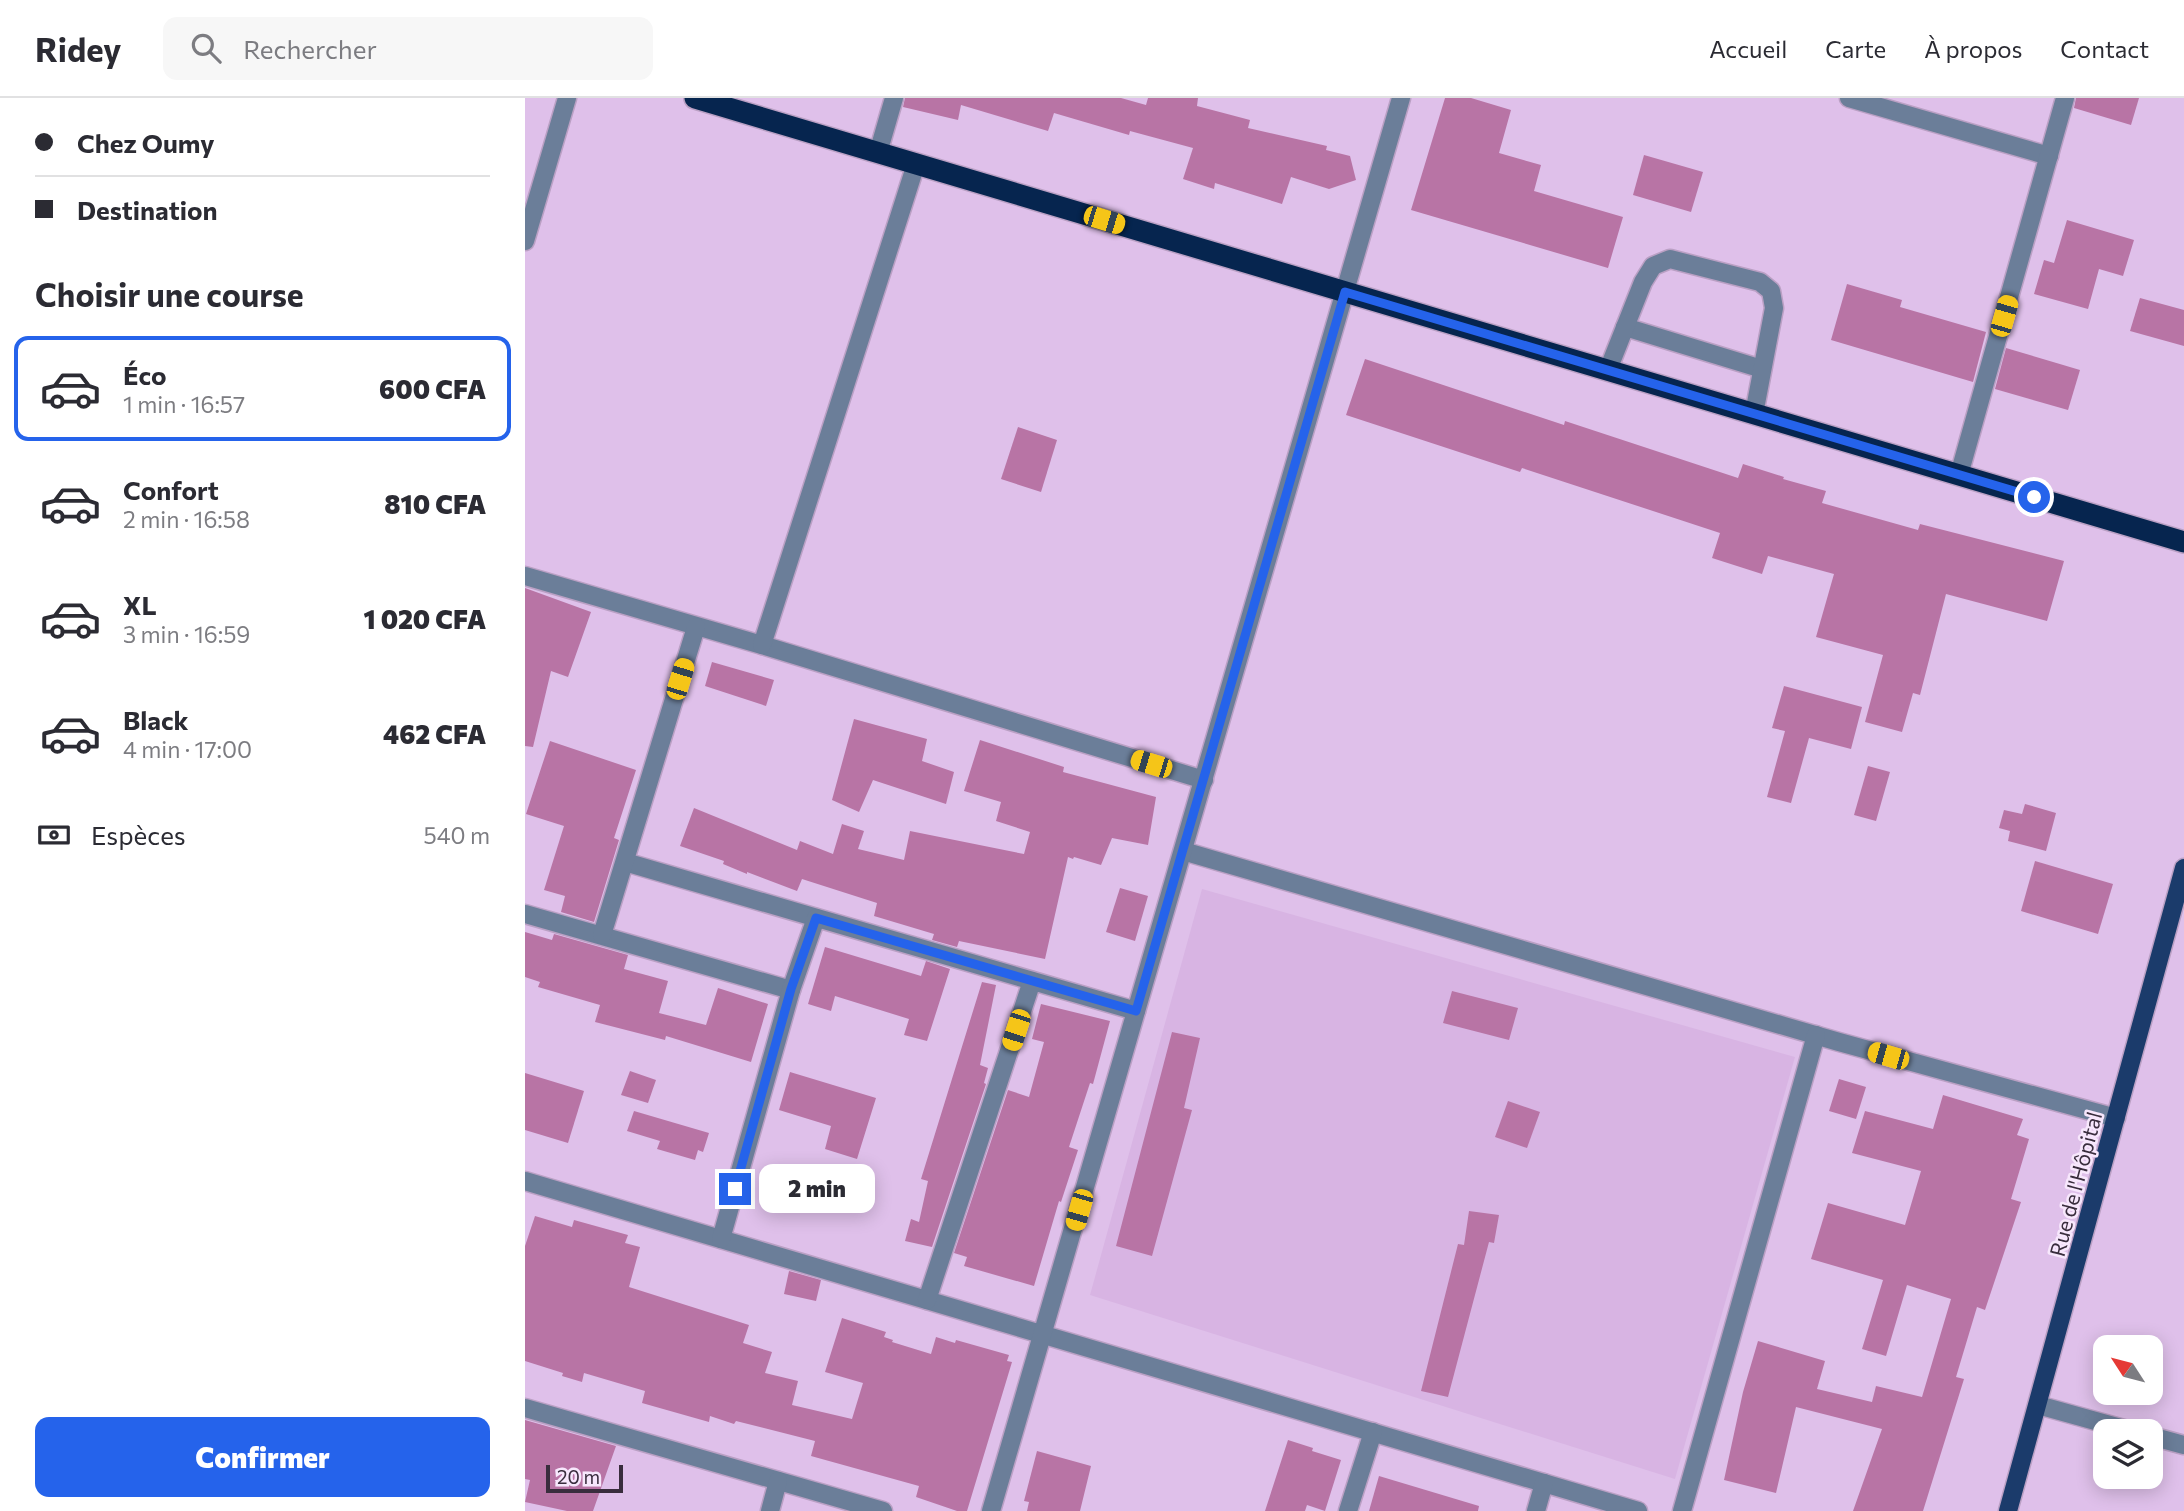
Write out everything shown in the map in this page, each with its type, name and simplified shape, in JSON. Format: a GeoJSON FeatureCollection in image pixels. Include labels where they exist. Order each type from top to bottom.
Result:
{"type":"FeatureCollection","features":[{"type":"Feature","properties":{"kind":"highway"},"geometry":{"type":"LineString","coordinates":[[695,98],[2184,542]]}},
{"type":"Feature","properties":{"kind":"main road","name":"Rue de l'Hôpital"},"geometry":{"type":"LineString","coordinates":[[2008,1511],[2184,868]]}},
{"type":"Feature","properties":{"kind":"street"},"geometry":{"type":"LineString","coordinates":[[525,241],[567,98]]}},
{"type":"Feature","properties":{"kind":"street"},"geometry":{"type":"LineString","coordinates":[[878,153],[894,98]]}},
{"type":"Feature","properties":{"kind":"street"},"geometry":{"type":"LineString","coordinates":[[991,1511],[1401,98]]}},
{"type":"Feature","properties":{"kind":"street"},"geometry":{"type":"LineString","coordinates":[[1849,98],[2049,156]]}},
{"type":"Feature","properties":{"kind":"street"},"geometry":{"type":"LineString","coordinates":[[1959,475],[2065,98]]}},
{"type":"Feature","properties":{"kind":"street"},"geometry":{"type":"LineString","coordinates":[[762,645],[916,164]]}},
{"type":"Feature","properties":{"kind":"street"},"geometry":{"type":"LineString","coordinates":[[1608,370],[1653,266],[1670,259],[1760,282],[1771,291],[1774,308],[1754,414]]}},
{"type":"Feature","properties":{"kind":"street"},"geometry":{"type":"LineString","coordinates":[[1625,327],[1762,369]]}},
{"type":"Feature","properties":{"kind":"street"},"geometry":{"type":"LineString","coordinates":[[525,576],[762,645],[1203,780]]}},
{"type":"Feature","properties":{"kind":"street"},"geometry":{"type":"LineString","coordinates":[[602,935],[696,627]]}},
{"type":"Feature","properties":{"kind":"street"},"geometry":{"type":"LineString","coordinates":[[1183,850],[1816,1035],[2116,1118]]}},
{"type":"Feature","properties":{"kind":"street"},"geometry":{"type":"LineString","coordinates":[[625,862],[1136,1011]]}},
{"type":"Feature","properties":{"kind":"street"},"geometry":{"type":"LineString","coordinates":[[525,914],[791,989]]}},
{"type":"Feature","properties":{"kind":"street"},"geometry":{"type":"LineString","coordinates":[[721,1239],[791,989],[816,918]]}},
{"type":"Feature","properties":{"kind":"street"},"geometry":{"type":"LineString","coordinates":[[927,1300],[1032,981]]}},
{"type":"Feature","properties":{"kind":"street"},"geometry":{"type":"LineString","coordinates":[[1682,1511],[1816,1035]]}},
{"type":"Feature","properties":{"kind":"street"},"geometry":{"type":"LineString","coordinates":[[525,1181],[1638,1511]]}},
{"type":"Feature","properties":{"kind":"street"},"geometry":{"type":"LineString","coordinates":[[2038,1405],[2093,1420]]}},
{"type":"Feature","properties":{"kind":"street"},"geometry":{"type":"LineString","coordinates":[[525,1408],[883,1511]]}},
{"type":"Feature","properties":{"kind":"street"},"geometry":{"type":"LineString","coordinates":[[1348,1511],[1373,1432]]}},
{"type":"Feature","properties":{"kind":"street"},"geometry":{"type":"LineString","coordinates":[[2163,1439],[2184,1445]]}},
{"type":"Feature","properties":{"kind":"street"},"geometry":{"type":"LineString","coordinates":[[770,1511],[778,1481]]}},
{"type":"Feature","properties":{"kind":"street"},"geometry":{"type":"LineString","coordinates":[[1536,1511],[1544,1483]]}},
{"type":"Feature","properties":{"kind":"shaded area"},"geometry":{"type":"Polygon","coordinates":[[[1202,889],[1795,1057],[1675,1479],[1090,1295],[1202,889]]]}},
{"type":"Feature","properties":{"kind":"building"},"geometry":{"type":"Polygon","coordinates":[[[905,98],[1121,98],[1146,105],[1148,98],[1198,98],[1197,106],[1250,120],[1248,128],[1327,146],[1326,150],[1350,156],[1356,180],[1329,189],[1291,177],[1282,204],[1215,183],[1214,189],[1183,179],[1193,148],[1130,131],[1129,135],[1054,113],[1048,131],[961,105],[958,120],[903,107],[905,98]]]}},
{"type":"Feature","properties":{"kind":"building"},"geometry":{"type":"Polygon","coordinates":[[[1445,98],[1471,98],[1511,110],[1499,153],[1541,165],[1534,191],[1623,217],[1608,268],[1411,210],[1445,98]]]}},
{"type":"Feature","properties":{"kind":"building"},"geometry":{"type":"Polygon","coordinates":[[[2076,98],[2139,98],[2131,125],[2074,108],[2076,98]]]}},
{"type":"Feature","properties":{"kind":"building"},"geometry":{"type":"Polygon","coordinates":[[[1644,155],[1703,172],[1691,212],[1633,195],[1644,155]]]}},
{"type":"Feature","properties":{"kind":"building"},"geometry":{"type":"Polygon","coordinates":[[[2067,220],[2134,240],[2123,276],[2099,269],[2088,309],[2034,294],[2044,260],[2054,263],[2067,220]]]}},
{"type":"Feature","properties":{"kind":"building"},"geometry":{"type":"Polygon","coordinates":[[[1847,284],[1902,300],[1900,307],[1986,332],[1973,382],[1831,340],[1847,284]]]}},
{"type":"Feature","properties":{"kind":"building"},"geometry":{"type":"Polygon","coordinates":[[[2140,298],[2184,310],[2184,346],[2130,331],[2140,298]]]}},
{"type":"Feature","properties":{"kind":"building"},"geometry":{"type":"Polygon","coordinates":[[[2006,348],[2080,370],[2068,410],[1995,389],[2006,348]]]}},
{"type":"Feature","properties":{"kind":"building"},"geometry":{"type":"Polygon","coordinates":[[[1365,359],[1564,425],[1565,421],[1738,478],[1743,464],[1826,491],[1822,503],[1918,530],[1920,524],[2064,561],[2047,621],[1946,594],[1920,695],[1913,693],[1902,732],[1865,722],[1883,655],[1816,637],[1834,574],[1768,556],[1762,574],[1712,558],[1720,533],[1522,468],[1520,472],[1346,415],[1365,359]]]}},
{"type":"Feature","properties":{"kind":"building"},"geometry":{"type":"Polygon","coordinates":[[[1018,427],[1057,440],[1041,492],[1001,479],[1018,427]]]}},
{"type":"Feature","properties":{"kind":"building"},"geometry":{"type":"Polygon","coordinates":[[[525,588],[591,612],[568,677],[551,671],[533,747],[525,746],[525,588]]]}},
{"type":"Feature","properties":{"kind":"building"},"geometry":{"type":"Polygon","coordinates":[[[712,662],[774,680],[766,706],[705,686],[712,662]]]}},
{"type":"Feature","properties":{"kind":"building"},"geometry":{"type":"Polygon","coordinates":[[[1784,686],[1862,707],[1851,749],[1809,738],[1791,803],[1767,797],[1785,731],[1772,728],[1784,686]]]}},
{"type":"Feature","properties":{"kind":"building"},"geometry":{"type":"Polygon","coordinates":[[[854,719],[927,739],[922,761],[954,772],[946,804],[873,780],[859,812],[832,800],[854,719]]]}},
{"type":"Feature","properties":{"kind":"building"},"geometry":{"type":"Polygon","coordinates":[[[980,740],[1064,767],[1063,772],[1156,797],[1148,845],[1112,838],[1101,865],[1068,857],[1045,959],[959,941],[957,947],[932,940],[934,934],[874,916],[877,903],[802,879],[797,891],[680,846],[694,808],[797,850],[800,841],[833,854],[842,824],[864,831],[858,849],[904,860],[910,831],[1024,854],[1030,832],[996,821],[1001,802],[964,791],[980,740]]]}},
{"type":"Feature","properties":{"kind":"building"},"geometry":{"type":"Polygon","coordinates":[[[550,741],[636,770],[614,838],[619,840],[594,922],[561,912],[565,896],[544,890],[564,826],[526,814],[550,741]]]}},
{"type":"Feature","properties":{"kind":"building"},"geometry":{"type":"Polygon","coordinates":[[[1868,766],[1890,772],[1876,821],[1854,815],[1868,766]]]}},
{"type":"Feature","properties":{"kind":"building"},"geometry":{"type":"Polygon","coordinates":[[[2025,804],[2056,813],[2046,851],[2008,841],[2010,831],[1999,828],[2004,810],[2022,814],[2025,804]]]}},
{"type":"Feature","properties":{"kind":"building"},"geometry":{"type":"Polygon","coordinates":[[[2035,861],[2113,884],[2098,934],[2021,911],[2035,861]]]}},
{"type":"Feature","properties":{"kind":"building"},"geometry":{"type":"Polygon","coordinates":[[[1120,888],[1148,896],[1135,941],[1106,932],[1120,888]]]}},
{"type":"Feature","properties":{"kind":"building"},"geometry":{"type":"Polygon","coordinates":[[[525,932],[552,940],[554,934],[628,955],[624,969],[668,981],[659,1013],[706,1025],[718,988],[768,1004],[751,1062],[666,1036],[665,1040],[595,1022],[600,1005],[538,987],[540,982],[525,977],[525,932]]]}},
{"type":"Feature","properties":{"kind":"building"},"geometry":{"type":"Polygon","coordinates":[[[825,947],[921,976],[926,961],[950,969],[927,1041],[904,1035],[909,1019],[835,996],[831,1011],[808,1004],[825,947]]]}},
{"type":"Feature","properties":{"kind":"building"},"geometry":{"type":"Polygon","coordinates":[[[982,982],[996,985],[980,1065],[988,1068],[984,1083],[986,1084],[932,1247],[905,1241],[911,1219],[919,1222],[928,1181],[921,1179],[982,982]]]}},
{"type":"Feature","properties":{"kind":"building"},"geometry":{"type":"Polygon","coordinates":[[[1452,991],[1518,1008],[1509,1040],[1443,1023],[1452,991]]]}},
{"type":"Feature","properties":{"kind":"building"},"geometry":{"type":"Polygon","coordinates":[[[1041,1004],[1110,1021],[1093,1084],[1090,1083],[1069,1147],[1078,1150],[1061,1202],[1059,1201],[1034,1286],[964,1266],[967,1257],[954,1253],[1008,1090],[1029,1097],[1044,1042],[1032,1039],[1041,1004]]]}},
{"type":"Feature","properties":{"kind":"building"},"geometry":{"type":"Polygon","coordinates":[[[1172,1032],[1200,1038],[1184,1108],[1192,1110],[1152,1256],[1116,1246],[1172,1032]]]}},
{"type":"Feature","properties":{"kind":"building"},"geometry":{"type":"Polygon","coordinates":[[[630,1071],[656,1080],[648,1103],[621,1095],[630,1071]]]}},
{"type":"Feature","properties":{"kind":"building"},"geometry":{"type":"Polygon","coordinates":[[[790,1072],[876,1098],[857,1159],[825,1149],[831,1126],[779,1110],[790,1072]]]}},
{"type":"Feature","properties":{"kind":"building"},"geometry":{"type":"Polygon","coordinates":[[[525,1073],[584,1091],[568,1143],[525,1130],[525,1073]]]}},
{"type":"Feature","properties":{"kind":"building"},"geometry":{"type":"Polygon","coordinates":[[[1839,1079],[1866,1087],[1856,1119],[1829,1111],[1839,1079]]]}},
{"type":"Feature","properties":{"kind":"building"},"geometry":{"type":"Polygon","coordinates":[[[1943,1095],[2023,1119],[2017,1135],[2029,1139],[2011,1199],[2021,1202],[1985,1310],[1977,1307],[1956,1377],[1964,1379],[1923,1511],[1853,1511],[1882,1429],[1796,1407],[1776,1493],[1724,1480],[1743,1392],[1758,1341],[1825,1361],[1817,1389],[1872,1402],[1876,1386],[1922,1397],[1951,1299],[1907,1285],[1886,1356],[1862,1349],[1883,1280],[1811,1259],[1828,1203],[1905,1225],[1921,1171],[1852,1153],[1865,1111],[1933,1129],[1943,1095]]]}},
{"type":"Feature","properties":{"kind":"building"},"geometry":{"type":"Polygon","coordinates":[[[1508,1101],[1540,1112],[1527,1148],[1495,1137],[1508,1101]]]}},
{"type":"Feature","properties":{"kind":"building"},"geometry":{"type":"Polygon","coordinates":[[[634,1111],[709,1133],[703,1152],[698,1150],[695,1160],[657,1149],[660,1141],[627,1131],[634,1111]]]}},
{"type":"Feature","properties":{"kind":"building"},"geometry":{"type":"Polygon","coordinates":[[[1469,1211],[1499,1215],[1494,1243],[1489,1242],[1448,1397],[1421,1391],[1458,1244],[1464,1245],[1469,1211]]]}},
{"type":"Feature","properties":{"kind":"building"},"geometry":{"type":"Polygon","coordinates":[[[535,1216],[572,1227],[574,1220],[628,1235],[625,1243],[640,1247],[629,1287],[749,1325],[743,1343],[772,1352],[765,1373],[798,1381],[792,1405],[852,1419],[863,1383],[825,1372],[842,1318],[886,1332],[884,1337],[893,1340],[892,1342],[931,1354],[936,1337],[1009,1355],[1007,1361],[1012,1362],[967,1511],[957,1511],[916,1497],[919,1486],[811,1456],[815,1441],[736,1421],[734,1424],[710,1416],[709,1422],[642,1403],[645,1391],[584,1373],[582,1382],[525,1361],[525,1246],[535,1216]]]}},
{"type":"Feature","properties":{"kind":"building"},"geometry":{"type":"Polygon","coordinates":[[[789,1271],[821,1280],[816,1301],[784,1294],[789,1271]]]}},
{"type":"Feature","properties":{"kind":"building"},"geometry":{"type":"Polygon","coordinates":[[[525,1420],[616,1446],[593,1511],[567,1511],[525,1502],[530,1480],[525,1479],[525,1420]]]}},
{"type":"Feature","properties":{"kind":"building"},"geometry":{"type":"Polygon","coordinates":[[[1288,1440],[1341,1460],[1325,1511],[1307,1505],[1305,1511],[1265,1511],[1288,1440]]]}},
{"type":"Feature","properties":{"kind":"building"},"geometry":{"type":"Polygon","coordinates":[[[1037,1451],[1091,1466],[1080,1511],[1027,1511],[1029,1502],[1024,1501],[1037,1451]]]}},
{"type":"Feature","properties":{"kind":"building"},"geometry":{"type":"Polygon","coordinates":[[[1379,1476],[1479,1506],[1478,1511],[1369,1511],[1379,1476]]]}},
{"type":"Feature","properties":{"kind":"route"},"geometry":{"type":"LineString","coordinates":[[735,1189],[791,989],[816,918],[1136,1011],[1345,292],[2034,497]]}}]}
